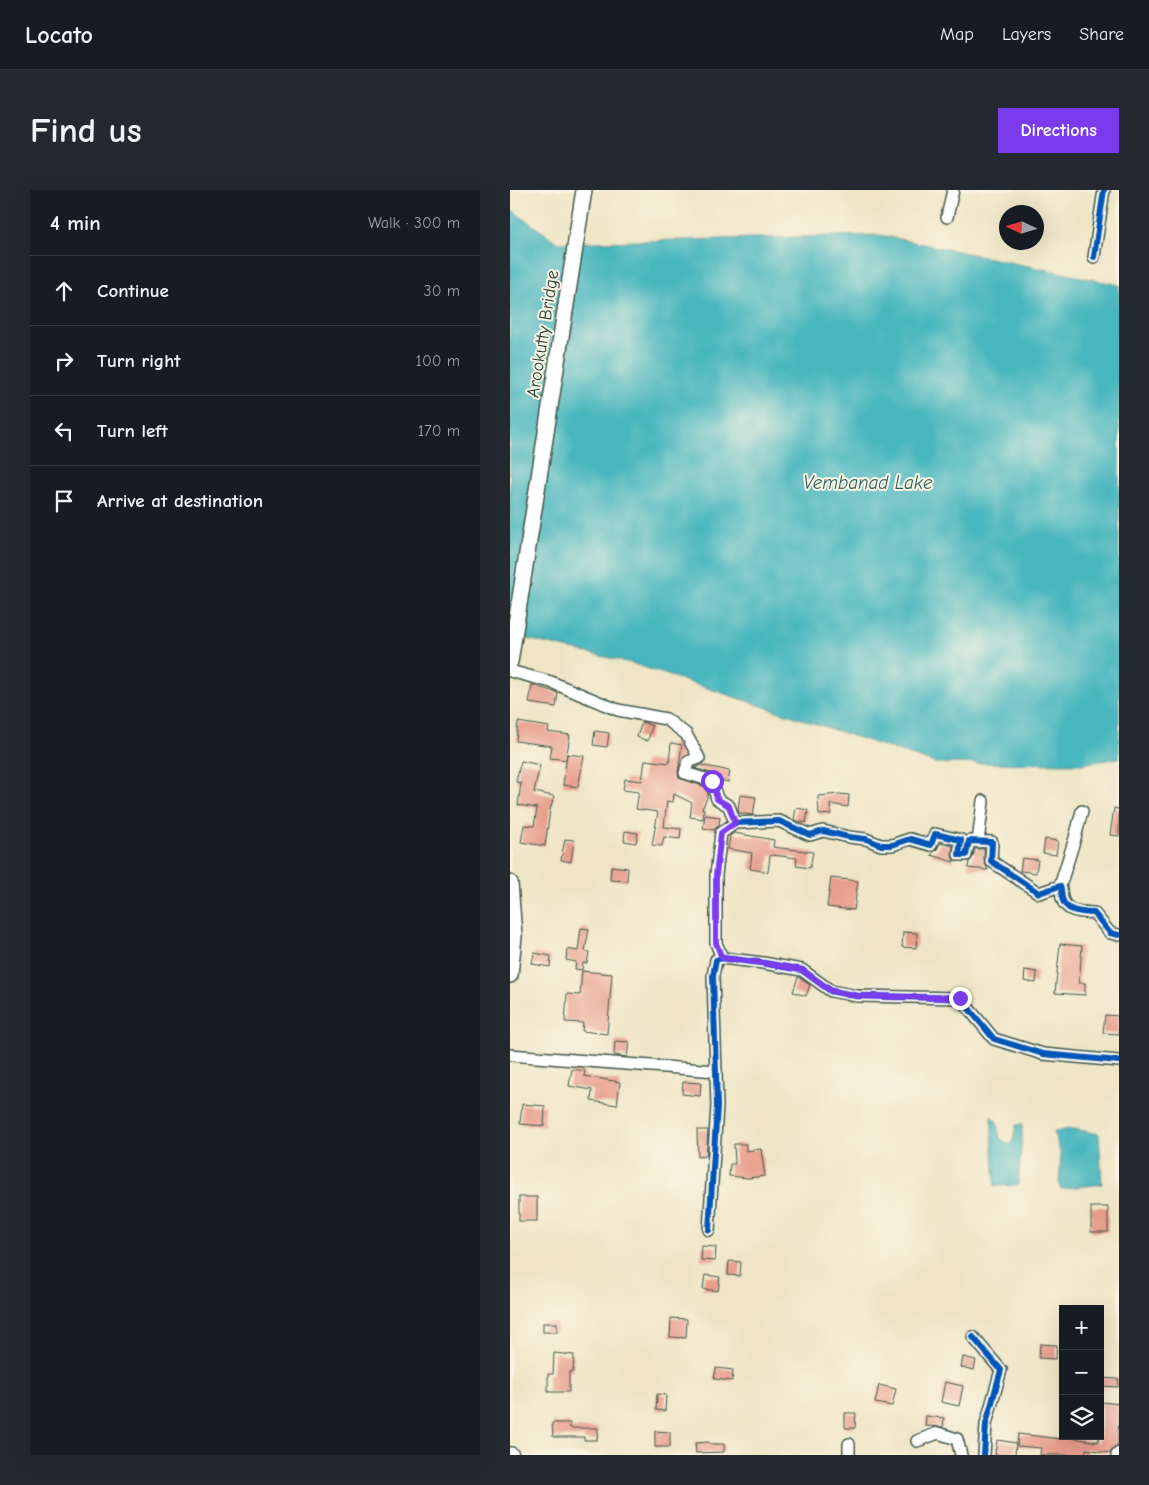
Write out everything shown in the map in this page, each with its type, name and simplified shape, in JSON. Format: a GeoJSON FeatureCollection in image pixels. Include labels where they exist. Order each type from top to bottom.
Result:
{"type":"FeatureCollection","features":[{"type":"Feature","properties":{"kind":"main road","name":"Arookutty Bridge"},"geometry":{"type":"LineString","coordinates":[[510,662],[584,190]]}},
{"type":"Feature","properties":{"kind":"main road"},"geometry":{"type":"LineString","coordinates":[[510,883],[514,936],[510,970]]}},
{"type":"Feature","properties":{"kind":"street"},"geometry":{"type":"LineString","coordinates":[[947,217],[953,190]]}},
{"type":"Feature","properties":{"kind":"street"},"geometry":{"type":"LineString","coordinates":[[1094,257],[1104,190]]}},
{"type":"Feature","properties":{"kind":"street"},"geometry":{"type":"LineString","coordinates":[[510,670],[551,682],[618,710],[666,719],[686,734],[699,758],[688,762],[685,773],[712,781],[717,799],[729,806],[735,823]]}},
{"type":"Feature","properties":{"kind":"street"},"geometry":{"type":"LineString","coordinates":[[978,842],[983,802]]}},
{"type":"Feature","properties":{"kind":"street"},"geometry":{"type":"LineString","coordinates":[[1082,811],[1060,886],[1062,898],[1065,905],[1073,911],[1094,913],[1110,933],[1119,935]]}},
{"type":"Feature","properties":{"kind":"street"},"geometry":{"type":"LineString","coordinates":[[722,958],[716,943],[716,875],[721,833],[735,823],[779,821],[810,836],[823,831],[866,839],[881,845],[892,845],[910,839],[931,845],[935,834],[961,840],[959,855],[966,855],[969,841],[992,842],[991,861],[1039,893],[1060,886]]}},
{"type":"Feature","properties":{"kind":"street"},"geometry":{"type":"LineString","coordinates":[[709,1230],[717,1106],[713,976],[716,960],[722,958],[802,970],[831,991],[858,996],[960,998],[994,1039],[1043,1054],[1119,1061]]}},
{"type":"Feature","properties":{"kind":"street"},"geometry":{"type":"LineString","coordinates":[[510,1055],[716,1071]]}},
{"type":"Feature","properties":{"kind":"street"},"geometry":{"type":"LineString","coordinates":[[973,1336],[1001,1370],[986,1424],[984,1455]]}},
{"type":"Feature","properties":{"kind":"street"},"geometry":{"type":"LineString","coordinates":[[917,1441],[938,1434],[957,1439],[961,1455]]}},
{"type":"Feature","properties":{"kind":"water","name":"Vembanad Lake"},"geometry":{"type":"Polygon","coordinates":[[[510,209],[558,243],[880,235],[1119,285],[1119,758],[1082,764],[935,763],[631,663],[510,635],[510,209]]]}},
{"type":"Feature","properties":{"kind":"water"},"geometry":{"type":"Polygon","coordinates":[[[991,1116],[997,1122],[1000,1139],[1012,1145],[1016,1125],[1022,1124],[1018,1185],[995,1186],[991,1116]]]}},
{"type":"Feature","properties":{"kind":"water"},"geometry":{"type":"Polygon","coordinates":[[[1074,1129],[1099,1134],[1102,1184],[1061,1189],[1059,1185],[1061,1155],[1054,1131],[1074,1129]]]}},
{"type":"Feature","properties":{"kind":"building"},"geometry":{"type":"Polygon","coordinates":[[[532,685],[558,693],[556,707],[529,703],[532,685]]]}},
{"type":"Feature","properties":{"kind":"building"},"geometry":{"type":"Polygon","coordinates":[[[518,722],[549,727],[548,732],[570,735],[566,760],[550,758],[552,746],[516,741],[518,722]]]}},
{"type":"Feature","properties":{"kind":"building"},"geometry":{"type":"Polygon","coordinates":[[[642,722],[652,726],[648,741],[637,737],[642,722]]]}},
{"type":"Feature","properties":{"kind":"building"},"geometry":{"type":"Polygon","coordinates":[[[595,731],[609,733],[607,747],[593,745],[595,731]]]}},
{"type":"Feature","properties":{"kind":"building"},"geometry":{"type":"Polygon","coordinates":[[[671,743],[682,745],[678,772],[679,778],[706,787],[708,795],[702,809],[704,809],[703,819],[690,817],[692,803],[674,794],[673,802],[667,801],[664,827],[681,829],[680,839],[664,837],[662,846],[652,845],[658,812],[636,809],[639,792],[623,790],[625,779],[642,781],[645,760],[669,763],[671,743]]]}},
{"type":"Feature","properties":{"kind":"building"},"geometry":{"type":"Polygon","coordinates":[[[567,754],[584,756],[578,787],[563,785],[567,754]]]}},
{"type":"Feature","properties":{"kind":"building"},"geometry":{"type":"Polygon","coordinates":[[[521,761],[540,765],[534,792],[554,796],[545,846],[521,842],[524,825],[534,826],[537,808],[518,805],[521,783],[516,782],[521,761]]]}},
{"type":"Feature","properties":{"kind":"building"},"geometry":{"type":"Polygon","coordinates":[[[701,765],[730,771],[728,782],[719,780],[714,774],[694,768],[701,765]]]}},
{"type":"Feature","properties":{"kind":"building"},"geometry":{"type":"Polygon","coordinates":[[[740,795],[756,797],[753,815],[739,813],[740,795]]]}},
{"type":"Feature","properties":{"kind":"building"},"geometry":{"type":"Polygon","coordinates":[[[849,795],[848,807],[830,804],[831,814],[819,815],[818,796],[849,795]]]}},
{"type":"Feature","properties":{"kind":"building"},"geometry":{"type":"Polygon","coordinates":[[[796,808],[808,810],[806,823],[794,820],[796,808]]]}},
{"type":"Feature","properties":{"kind":"building"},"geometry":{"type":"Polygon","coordinates":[[[1114,808],[1119,809],[1119,836],[1110,835],[1114,808]]]}},
{"type":"Feature","properties":{"kind":"building"},"geometry":{"type":"Polygon","coordinates":[[[705,815],[720,817],[719,825],[714,830],[703,828],[705,815]]]}},
{"type":"Feature","properties":{"kind":"building"},"geometry":{"type":"Polygon","coordinates":[[[625,831],[638,833],[636,843],[624,841],[625,831]]]}},
{"type":"Feature","properties":{"kind":"building"},"geometry":{"type":"Polygon","coordinates":[[[734,833],[774,840],[773,847],[813,852],[810,868],[796,866],[797,858],[772,855],[770,856],[768,872],[750,869],[752,853],[728,849],[730,836],[734,833]]]}},
{"type":"Feature","properties":{"kind":"building"},"geometry":{"type":"Polygon","coordinates":[[[565,839],[574,840],[571,862],[561,860],[565,839]]]}},
{"type":"Feature","properties":{"kind":"building"},"geometry":{"type":"Polygon","coordinates":[[[1045,839],[1058,841],[1056,855],[1043,853],[1045,839]]]}},
{"type":"Feature","properties":{"kind":"building"},"geometry":{"type":"Polygon","coordinates":[[[940,843],[953,846],[952,855],[954,862],[931,855],[940,843]]]}},
{"type":"Feature","properties":{"kind":"building"},"geometry":{"type":"Polygon","coordinates":[[[975,849],[984,849],[984,861],[988,870],[968,868],[975,849]]]}},
{"type":"Feature","properties":{"kind":"building"},"geometry":{"type":"Polygon","coordinates":[[[1022,858],[1038,860],[1036,873],[1020,871],[1022,858]]]}},
{"type":"Feature","properties":{"kind":"building"},"geometry":{"type":"Polygon","coordinates":[[[611,866],[628,868],[627,881],[610,880],[611,866]]]}},
{"type":"Feature","properties":{"kind":"building"},"geometry":{"type":"Polygon","coordinates":[[[831,878],[858,881],[854,910],[827,907],[831,878]]]}},
{"type":"Feature","properties":{"kind":"building"},"geometry":{"type":"Polygon","coordinates":[[[581,928],[589,929],[585,951],[589,952],[587,963],[583,963],[582,970],[575,969],[576,962],[566,960],[567,949],[578,951],[581,928]]]}},
{"type":"Feature","properties":{"kind":"building"},"geometry":{"type":"Polygon","coordinates":[[[903,932],[917,933],[916,948],[902,947],[903,932]]]}},
{"type":"Feature","properties":{"kind":"building"},"geometry":{"type":"Polygon","coordinates":[[[1060,944],[1082,946],[1079,983],[1085,983],[1085,995],[1055,993],[1060,944]]]}},
{"type":"Feature","properties":{"kind":"building"},"geometry":{"type":"Polygon","coordinates":[[[534,953],[551,956],[550,967],[532,964],[534,953]]]}},
{"type":"Feature","properties":{"kind":"building"},"geometry":{"type":"Polygon","coordinates":[[[1025,970],[1037,972],[1036,983],[1024,981],[1025,970]]]}},
{"type":"Feature","properties":{"kind":"building"},"geometry":{"type":"Polygon","coordinates":[[[582,971],[612,974],[607,1034],[582,1031],[583,1023],[565,1022],[567,994],[580,995],[582,971]]]}},
{"type":"Feature","properties":{"kind":"building"},"geometry":{"type":"Polygon","coordinates":[[[798,977],[810,985],[806,996],[793,992],[798,977]]]}},
{"type":"Feature","properties":{"kind":"building"},"geometry":{"type":"Polygon","coordinates":[[[1105,1015],[1119,1016],[1119,1034],[1103,1033],[1105,1015]]]}},
{"type":"Feature","properties":{"kind":"building"},"geometry":{"type":"Polygon","coordinates":[[[615,1041],[629,1042],[627,1057],[614,1055],[615,1041]]]}},
{"type":"Feature","properties":{"kind":"building"},"geometry":{"type":"Polygon","coordinates":[[[572,1069],[585,1071],[584,1076],[620,1082],[617,1105],[591,1101],[592,1090],[569,1086],[572,1069]]]}},
{"type":"Feature","properties":{"kind":"building"},"geometry":{"type":"Polygon","coordinates":[[[683,1082],[701,1083],[700,1096],[682,1094],[683,1082]]]}},
{"type":"Feature","properties":{"kind":"building"},"geometry":{"type":"Polygon","coordinates":[[[522,1104],[545,1106],[544,1126],[520,1124],[522,1104]]]}},
{"type":"Feature","properties":{"kind":"building"},"geometry":{"type":"Polygon","coordinates":[[[697,1130],[708,1130],[706,1156],[698,1157],[697,1130]]]}},
{"type":"Feature","properties":{"kind":"building"},"geometry":{"type":"Polygon","coordinates":[[[734,1144],[746,1144],[746,1151],[761,1149],[765,1176],[748,1178],[729,1176],[730,1164],[735,1164],[734,1144]]]}},
{"type":"Feature","properties":{"kind":"building"},"geometry":{"type":"Polygon","coordinates":[[[519,1197],[537,1197],[537,1221],[519,1221],[519,1197]]]}},
{"type":"Feature","properties":{"kind":"building"},"geometry":{"type":"Polygon","coordinates":[[[1091,1207],[1108,1207],[1108,1232],[1091,1232],[1091,1207]]]}},
{"type":"Feature","properties":{"kind":"building"},"geometry":{"type":"Polygon","coordinates":[[[702,1246],[716,1247],[715,1261],[701,1260],[702,1246]]]}},
{"type":"Feature","properties":{"kind":"building"},"geometry":{"type":"Polygon","coordinates":[[[729,1261],[741,1262],[740,1276],[728,1275],[729,1261]]]}},
{"type":"Feature","properties":{"kind":"building"},"geometry":{"type":"Polygon","coordinates":[[[705,1275],[720,1277],[718,1291],[703,1289],[705,1275]]]}},
{"type":"Feature","properties":{"kind":"building"},"geometry":{"type":"Polygon","coordinates":[[[671,1318],[687,1319],[686,1338],[670,1337],[671,1318]]]}},
{"type":"Feature","properties":{"kind":"building"},"geometry":{"type":"Polygon","coordinates":[[[543,1323],[557,1323],[557,1332],[543,1332],[543,1323]]]}},
{"type":"Feature","properties":{"kind":"building"},"geometry":{"type":"Polygon","coordinates":[[[1040,1344],[1057,1345],[1056,1359],[1039,1358],[1040,1344]]]}},
{"type":"Feature","properties":{"kind":"building"},"geometry":{"type":"Polygon","coordinates":[[[554,1353],[574,1355],[573,1372],[569,1372],[569,1392],[548,1392],[548,1374],[553,1374],[554,1353]]]}},
{"type":"Feature","properties":{"kind":"building"},"geometry":{"type":"Polygon","coordinates":[[[963,1357],[976,1360],[974,1370],[961,1367],[963,1357]]]}},
{"type":"Feature","properties":{"kind":"building"},"geometry":{"type":"Polygon","coordinates":[[[716,1368],[733,1370],[732,1381],[714,1379],[716,1368]]]}},
{"type":"Feature","properties":{"kind":"building"},"geometry":{"type":"Polygon","coordinates":[[[1104,1378],[1119,1379],[1118,1387],[1104,1386],[1104,1378]]]}},
{"type":"Feature","properties":{"kind":"building"},"geometry":{"type":"Polygon","coordinates":[[[945,1382],[963,1386],[959,1406],[941,1402],[945,1382]]]}},
{"type":"Feature","properties":{"kind":"building"},"geometry":{"type":"Polygon","coordinates":[[[879,1385],[896,1389],[892,1406],[875,1403],[879,1385]]]}},
{"type":"Feature","properties":{"kind":"building"},"geometry":{"type":"Polygon","coordinates":[[[657,1394],[666,1395],[665,1411],[656,1410],[657,1394]]]}},
{"type":"Feature","properties":{"kind":"building"},"geometry":{"type":"Polygon","coordinates":[[[1104,1402],[1119,1404],[1118,1446],[1110,1453],[1086,1449],[1085,1455],[1040,1455],[1041,1448],[1017,1446],[1018,1434],[1059,1440],[1098,1442],[1098,1440],[1104,1440],[1104,1402]]]}},
{"type":"Feature","properties":{"kind":"building"},"geometry":{"type":"Polygon","coordinates":[[[845,1413],[856,1413],[855,1428],[845,1428],[845,1413]]]}},
{"type":"Feature","properties":{"kind":"building"},"geometry":{"type":"Polygon","coordinates":[[[926,1416],[944,1418],[943,1427],[925,1426],[926,1416]]]}},
{"type":"Feature","properties":{"kind":"building"},"geometry":{"type":"Polygon","coordinates":[[[552,1423],[570,1423],[570,1428],[598,1428],[597,1440],[584,1440],[584,1437],[553,1437],[552,1423]]]}},
{"type":"Feature","properties":{"kind":"building"},"geometry":{"type":"Polygon","coordinates":[[[655,1431],[670,1432],[670,1447],[655,1447],[655,1431]]]}},
{"type":"Feature","properties":{"kind":"building"},"geometry":{"type":"Polygon","coordinates":[[[997,1440],[1016,1443],[1015,1455],[995,1455],[997,1440]]]}},
{"type":"Feature","properties":{"kind":"building"},"geometry":{"type":"Polygon","coordinates":[[[709,1442],[709,1444],[724,1444],[724,1452],[696,1453],[695,1443],[709,1442]]]}},
{"type":"Feature","properties":{"kind":"cycle path"},"geometry":{"type":"LineString","coordinates":[[1094,257],[1104,190]]}},
{"type":"Feature","properties":{"kind":"cycle path"},"geometry":{"type":"LineString","coordinates":[[735,823],[779,821],[810,835],[823,831],[866,839],[881,845],[892,845],[910,839],[931,845],[935,834],[961,840],[959,855],[966,855],[969,841],[992,842],[991,861],[1039,893],[1060,886],[1062,898],[1067,907],[1075,911],[1094,913],[1110,933],[1119,935]]}},
{"type":"Feature","properties":{"kind":"cycle path"},"geometry":{"type":"LineString","coordinates":[[709,1230],[717,1106],[713,976],[716,960],[722,958],[802,970],[831,991],[857,996],[960,998],[994,1039],[1043,1054],[1119,1061]]}},
{"type":"Feature","properties":{"kind":"cycle path"},"geometry":{"type":"LineString","coordinates":[[973,1337],[1001,1370],[986,1424],[984,1455]]}},
{"type":"Feature","properties":{"kind":"route"},"geometry":{"type":"LineString","coordinates":[[712,781],[717,799],[729,806],[735,823],[721,833],[716,875],[716,943],[722,958],[787,966],[802,970],[831,991],[858,996],[960,998]]}}]}
